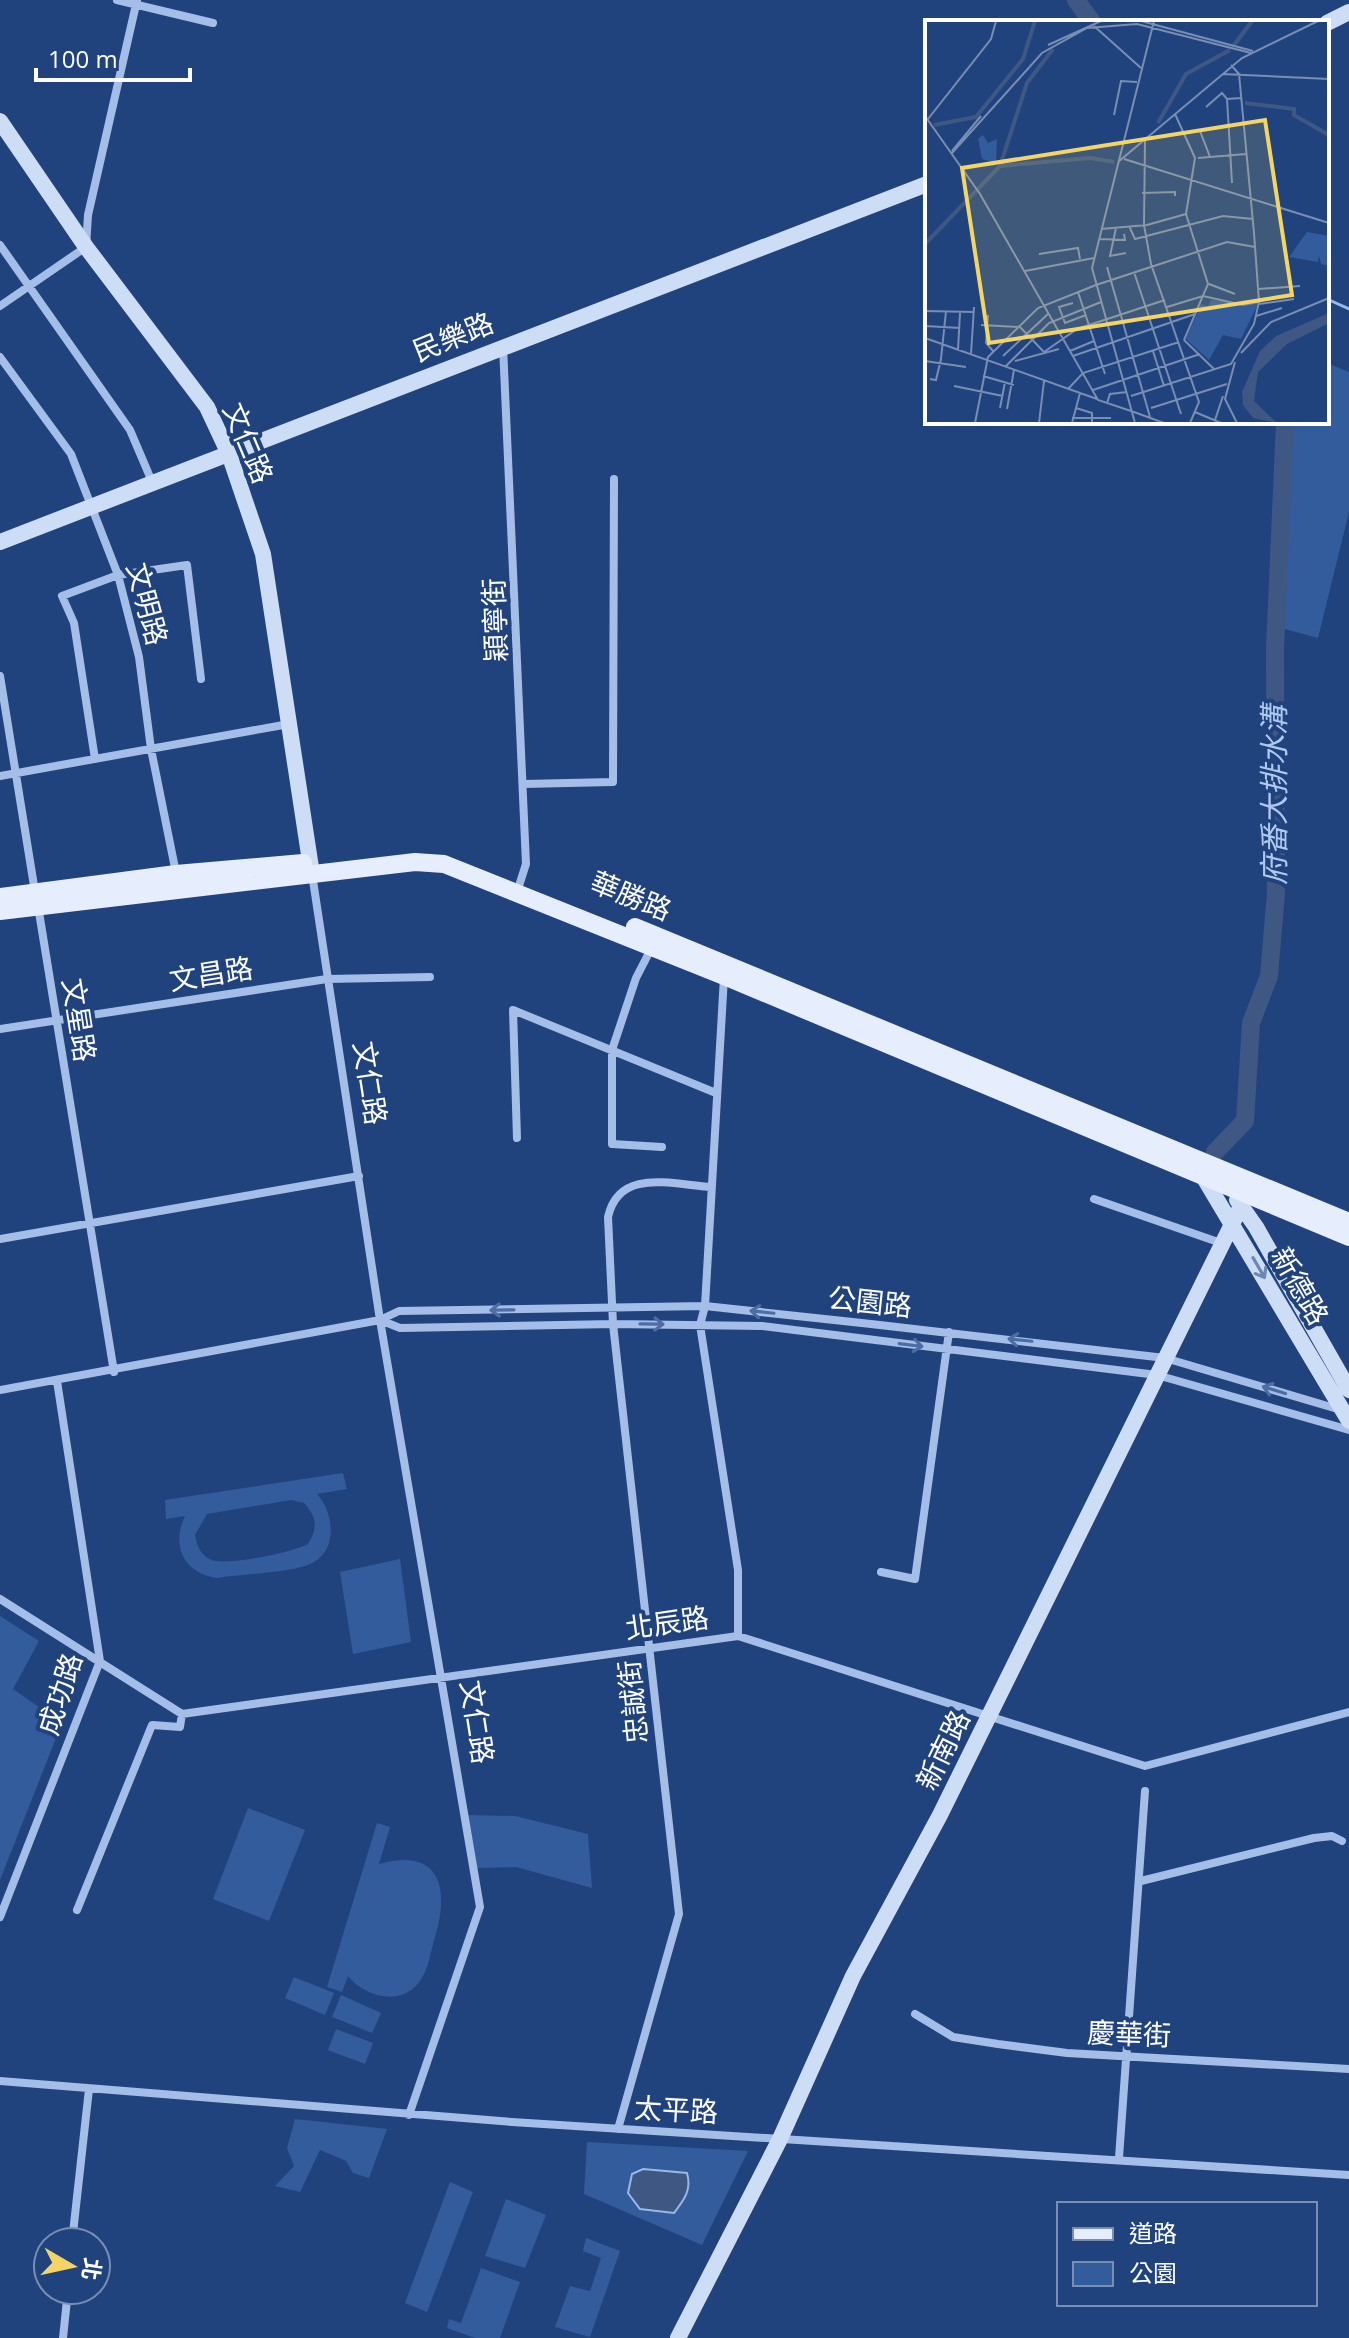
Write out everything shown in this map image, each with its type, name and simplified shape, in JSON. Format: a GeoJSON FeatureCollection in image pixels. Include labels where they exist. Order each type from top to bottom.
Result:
{"type":"FeatureCollection","features":[{"type":"Feature","properties":{"kind":"main road"},"geometry":{"type":"LineString","coordinates":[[1329,22],[1349,12]]}},
{"type":"Feature","properties":{"kind":"main road","name":"文仁路"},"geometry":{"type":"LineString","coordinates":[[0,121],[86,247],[207,407],[229,454],[263,554],[312,868]]}},
{"type":"Feature","properties":{"kind":"main road","name":"民樂路"},"geometry":{"type":"LineString","coordinates":[[0,542],[503,345],[925,185]]}},
{"type":"Feature","properties":{"kind":"main road","name":"華勝路"},"geometry":{"type":"LineString","coordinates":[[0,897],[36,898],[312,868],[415,862],[444,864],[520,887],[727,970],[1207,1171],[1239,1198]]}},
{"type":"Feature","properties":{"kind":"main road","name":"華勝路"},"geometry":{"type":"LineString","coordinates":[[520,887],[652,947],[727,970]]}},
{"type":"Feature","properties":{"kind":"main road","name":"華勝路"},"geometry":{"type":"LineString","coordinates":[[0,911],[36,898]]}},
{"type":"Feature","properties":{"kind":"main road","name":"新德路"},"geometry":{"type":"LineString","coordinates":[[1207,1171],[1239,1198],[1349,1390]]}},
{"type":"Feature","properties":{"kind":"main road"},"geometry":{"type":"LineString","coordinates":[[1239,1198],[1349,1222]]}},
{"type":"Feature","properties":{"kind":"main road"},"geometry":{"type":"LineString","coordinates":[[1239,1198],[1349,1237]]}},
{"type":"Feature","properties":{"kind":"main road","name":"新德路"},"geometry":{"type":"LineString","coordinates":[[1239,1198],[1347,1415]]}},
{"type":"Feature","properties":{"kind":"main road","name":"新南路"},"geometry":{"type":"LineString","coordinates":[[678,2338],[780,2139],[853,1976],[988,1716],[1157,1375],[1221,1243],[1239,1198]]}},
{"type":"Feature","properties":{"kind":"street"},"geometry":{"type":"LineString","coordinates":[[117,0],[137,2],[213,23]]}},
{"type":"Feature","properties":{"kind":"street"},"geometry":{"type":"LineString","coordinates":[[0,306],[86,247],[88,215],[137,2]]}},
{"type":"Feature","properties":{"kind":"street"},"geometry":{"type":"LineString","coordinates":[[0,245],[130,430],[153,484]]}},
{"type":"Feature","properties":{"kind":"street","name":"穎寧街"},"geometry":{"type":"LineString","coordinates":[[503,345],[526,864],[520,887]]}},
{"type":"Feature","properties":{"kind":"street","name":"文明路"},"geometry":{"type":"LineString","coordinates":[[0,357],[71,454],[118,575],[139,657],[151,749],[177,882]]}},
{"type":"Feature","properties":{"kind":"street"},"geometry":{"type":"LineString","coordinates":[[523,784],[613,782],[614,479]]}},
{"type":"Feature","properties":{"kind":"street"},"geometry":{"type":"LineString","coordinates":[[95,759],[74,623],[62,596],[118,575],[187,565],[201,679]]}},
{"type":"Feature","properties":{"kind":"street","name":"文星路"},"geometry":{"type":"LineString","coordinates":[[0,676],[114,1372]]}},
{"type":"Feature","properties":{"kind":"street"},"geometry":{"type":"LineString","coordinates":[[0,776],[289,724]]}},
{"type":"Feature","properties":{"kind":"street","name":"文仁路"},"geometry":{"type":"LineString","coordinates":[[312,868],[380,1320],[480,1907],[409,2115]]}},
{"type":"Feature","properties":{"kind":"street"},"geometry":{"type":"LineString","coordinates":[[652,947],[636,978],[612,1050],[612,1144],[662,1147]]}},
{"type":"Feature","properties":{"kind":"street"},"geometry":{"type":"LineString","coordinates":[[727,970],[716,1093],[705,1306],[700,1325],[738,1570],[738,1636]]}},
{"type":"Feature","properties":{"kind":"street","name":"文昌路"},"geometry":{"type":"LineString","coordinates":[[0,1029],[327,979],[430,977]]}},
{"type":"Feature","properties":{"kind":"street"},"geometry":{"type":"LineString","coordinates":[[517,1138],[513,1010],[716,1093]]}},
{"type":"Feature","properties":{"kind":"street"},"geometry":{"type":"LineString","coordinates":[[0,1239],[359,1176]]}},
{"type":"Feature","properties":{"kind":"street","name":"忠誠街"},"geometry":{"type":"LineString","coordinates":[[618,2129],[679,1914],[613,1324],[608,1217],[611,1201],[622,1188],[637,1182],[711,1187]]}},
{"type":"Feature","properties":{"kind":"street"},"geometry":{"type":"LineString","coordinates":[[1094,1199],[1221,1243]]}},
{"type":"Feature","properties":{"kind":"street","name":"公園路"},"geometry":{"type":"LineString","coordinates":[[0,1390],[114,1372],[380,1320],[399,1311],[705,1306],[1165,1358],[1347,1415]]}},
{"type":"Feature","properties":{"kind":"street","name":"公園路"},"geometry":{"type":"LineString","coordinates":[[380,1320],[400,1328],[613,1324],[762,1326],[1157,1375],[1349,1430]]}},
{"type":"Feature","properties":{"kind":"street"},"geometry":{"type":"LineString","coordinates":[[881,1572],[915,1579],[949,1332]]}},
{"type":"Feature","properties":{"kind":"street","name":"成功路"},"geometry":{"type":"LineString","coordinates":[[0,1917],[100,1661],[57,1381]]}},
{"type":"Feature","properties":{"kind":"street"},"geometry":{"type":"LineString","coordinates":[[0,1599],[182,1714]]}},
{"type":"Feature","properties":{"kind":"street","name":"北辰路"},"geometry":{"type":"LineString","coordinates":[[77,1910],[152,1725],[180,1727],[182,1714],[738,1636],[1145,1766],[1349,1712]]}},
{"type":"Feature","properties":{"kind":"street"},"geometry":{"type":"LineString","coordinates":[[1119,2158],[1145,1791]]}},
{"type":"Feature","properties":{"kind":"street"},"geometry":{"type":"LineString","coordinates":[[1141,1881],[1314,1838],[1332,1836],[1342,1841]]}},
{"type":"Feature","properties":{"kind":"street","name":"慶華街"},"geometry":{"type":"LineString","coordinates":[[915,2014],[953,2037],[1126,2057],[1349,2069]]}},
{"type":"Feature","properties":{"kind":"street","name":"太平路"},"geometry":{"type":"LineString","coordinates":[[0,2081],[409,2115],[1349,2175]]}},
{"type":"Feature","properties":{"kind":"street"},"geometry":{"type":"LineString","coordinates":[[74,2226],[89,2089]]}},
{"type":"Feature","properties":{"kind":"street"},"geometry":{"type":"LineString","coordinates":[[63,2338],[66,2306]]}},
{"type":"Feature","properties":{"kind":"green space"},"geometry":{"type":"Polygon","coordinates":[[[1329,364],[1349,372],[1349,512],[1318,638],[1285,629],[1283,567],[1292,424],[1329,424],[1329,364]]]}},
{"type":"Feature","properties":{"kind":"green space"},"geometry":{"type":"Polygon","coordinates":[[[343,1473],[347,1489],[317,1494],[327,1511],[331,1531],[326,1551],[319,1558],[291,1569],[217,1578],[205,1575],[188,1564],[179,1537],[185,1516],[166,1519],[165,1500],[343,1473]],[[291,1500],[207,1514],[195,1535],[198,1547],[212,1560],[231,1561],[289,1551],[308,1544],[315,1528],[312,1513],[304,1503],[291,1500]]]}},
{"type":"Feature","properties":{"kind":"green space"},"geometry":{"type":"Polygon","coordinates":[[[400,1559],[411,1642],[353,1654],[340,1572],[400,1559]]]}},
{"type":"Feature","properties":{"kind":"green space"},"geometry":{"type":"Polygon","coordinates":[[[0,1616],[39,1641],[13,1689],[62,1723],[0,1880],[0,1616]]]}},
{"type":"Feature","properties":{"kind":"green space"},"geometry":{"type":"Polygon","coordinates":[[[248,1808],[305,1830],[269,1921],[213,1899],[248,1808]]]}},
{"type":"Feature","properties":{"kind":"green space"},"geometry":{"type":"Polygon","coordinates":[[[465,1815],[515,1816],[588,1834],[592,1888],[516,1867],[474,1868],[465,1815]]]}},
{"type":"Feature","properties":{"kind":"green space"},"geometry":{"type":"Polygon","coordinates":[[[377,1823],[390,1827],[379,1864],[416,1861],[436,1876],[440,1888],[439,1919],[422,1978],[405,1993],[395,1996],[365,1990],[348,1976],[342,1992],[327,1987],[377,1823]]]}},
{"type":"Feature","properties":{"kind":"green space"},"geometry":{"type":"Polygon","coordinates":[[[294,1977],[334,1993],[325,2015],[285,1998],[294,1977]]]}},
{"type":"Feature","properties":{"kind":"green space"},"geometry":{"type":"Polygon","coordinates":[[[341,1995],[381,2013],[372,2033],[332,2017],[341,1995]]]}},
{"type":"Feature","properties":{"kind":"green space"},"geometry":{"type":"Polygon","coordinates":[[[336,2029],[373,2043],[365,2064],[328,2050],[336,2029]]]}},
{"type":"Feature","properties":{"kind":"green space"},"geometry":{"type":"Polygon","coordinates":[[[295,2119],[387,2129],[369,2178],[353,2173],[346,2161],[320,2150],[300,2192],[275,2186],[294,2166],[287,2148],[295,2119]]]}},
{"type":"Feature","properties":{"kind":"green space"},"geometry":{"type":"Polygon","coordinates":[[[587,2142],[748,2151],[702,2245],[584,2194],[587,2142]]]}},
{"type":"Feature","properties":{"kind":"green space"},"geometry":{"type":"Polygon","coordinates":[[[450,2182],[473,2192],[427,2312],[405,2303],[450,2182]]]}},
{"type":"Feature","properties":{"kind":"green space"},"geometry":{"type":"Polygon","coordinates":[[[506,2199],[546,2215],[525,2268],[485,2256],[506,2199]]]}},
{"type":"Feature","properties":{"kind":"green space"},"geometry":{"type":"Polygon","coordinates":[[[586,2238],[620,2251],[590,2337],[555,2327],[570,2286],[590,2291],[601,2258],[583,2251],[586,2238]]]}},
{"type":"Feature","properties":{"kind":"green space"},"geometry":{"type":"Polygon","coordinates":[[[481,2268],[520,2282],[500,2338],[475,2338],[447,2328],[449,2319],[461,2323],[481,2268]]]}},
{"type":"Feature","properties":{"kind":"shaded area"},"geometry":{"type":"Polygon","coordinates":[[[643,2169],[687,2173],[688,2190],[674,2213],[640,2209],[628,2193],[632,2174],[643,2169]]]}},
{"type":"Feature","properties":{"kind":"waterway"},"geometry":{"type":"LineString","coordinates":[[1076,0],[1091,20]]}},
{"type":"Feature","properties":{"kind":"waterway"},"geometry":{"type":"LineString","coordinates":[[1329,300],[1349,309]]}},
{"type":"Feature","properties":{"kind":"waterway","name":"府番大排水溝"},"geometry":{"type":"LineString","coordinates":[[1215,1152],[1245,1121],[1251,1023],[1269,976],[1276,893],[1275,649],[1285,424]]}}]}
